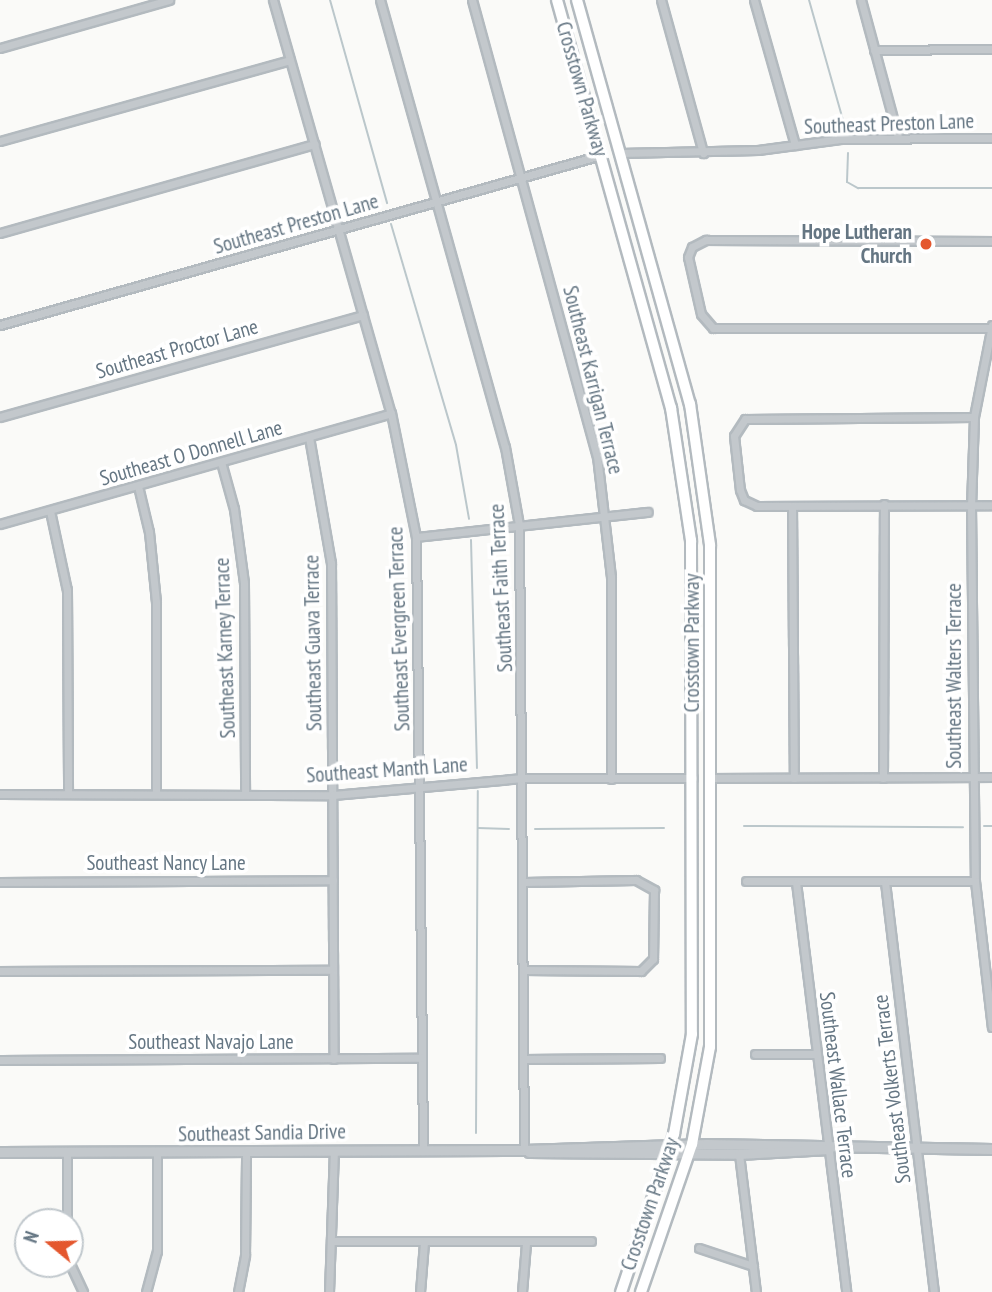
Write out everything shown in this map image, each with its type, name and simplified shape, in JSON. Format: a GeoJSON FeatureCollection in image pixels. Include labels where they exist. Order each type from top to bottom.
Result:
{"type":"FeatureCollection","features":[{"type":"Feature","properties":{"kind":"main road","name":"Crosstown Parkway"},"geometry":{"type":"LineString","coordinates":[[557,0],[641,298],[682,467],[690,533],[693,623],[692,1024],[670,1149],[621,1292]]}},
{"type":"Feature","properties":{"kind":"main road","name":"Crosstown Parkway"},"geometry":{"type":"LineString","coordinates":[[577,0],[662,300],[702,465],[710,545],[713,1009],[705,1086],[691,1149],[641,1292]]}},
{"type":"Feature","properties":{"kind":"main road"},"geometry":{"type":"LineString","coordinates":[[641,298],[650,293],[662,300]]}},
{"type":"Feature","properties":{"kind":"main road"},"geometry":{"type":"LineString","coordinates":[[693,623],[700,631],[712,629]]}},
{"type":"Feature","properties":{"kind":"street"},"geometry":{"type":"LineString","coordinates":[[0,48],[169,0]]}},
{"type":"Feature","properties":{"kind":"street","name":"Southeast Evergreen Terrace"},"geometry":{"type":"LineString","coordinates":[[273,0],[391,413],[416,537],[423,1149]]}},
{"type":"Feature","properties":{"kind":"street","name":"Southeast Faith Terrace"},"geometry":{"type":"LineString","coordinates":[[380,0],[505,447],[519,526],[524,882],[524,1150]]}},
{"type":"Feature","properties":{"kind":"street","name":"Southeast Karrigan Terrace"},"geometry":{"type":"LineString","coordinates":[[472,0],[523,178],[597,456],[611,577],[611,779]]}},
{"type":"Feature","properties":{"kind":"street"},"geometry":{"type":"LineString","coordinates":[[661,0],[703,153]]}},
{"type":"Feature","properties":{"kind":"street"},"geometry":{"type":"LineString","coordinates":[[754,0],[795,145]]}},
{"type":"Feature","properties":{"kind":"street"},"geometry":{"type":"LineString","coordinates":[[860,0],[898,137]]}},
{"type":"Feature","properties":{"kind":"street"},"geometry":{"type":"LineString","coordinates":[[874,50],[992,48]]}},
{"type":"Feature","properties":{"kind":"street"},"geometry":{"type":"LineString","coordinates":[[0,141],[290,60]]}},
{"type":"Feature","properties":{"kind":"street","name":"Southeast Preston Lane"},"geometry":{"type":"LineString","coordinates":[[620,153],[703,153],[898,137],[992,138]]}},
{"type":"Feature","properties":{"kind":"street"},"geometry":{"type":"LineString","coordinates":[[0,233],[315,144]]}},
{"type":"Feature","properties":{"kind":"street","name":"Southeast Preston Lane"},"geometry":{"type":"LineString","coordinates":[[0,325],[601,155]]}},
{"type":"Feature","properties":{"kind":"street"},"geometry":{"type":"LineString","coordinates":[[992,240],[700,241],[688,257],[703,320],[718,329],[992,326]]}},
{"type":"Feature","properties":{"kind":"street","name":"Southeast Proctor Lane"},"geometry":{"type":"LineString","coordinates":[[0,417],[363,315]]}},
{"type":"Feature","properties":{"kind":"street","name":"Southeast Walters Terrace"},"geometry":{"type":"LineString","coordinates":[[992,326],[974,417],[971,506],[975,881],[992,1027]]}},
{"type":"Feature","properties":{"kind":"street","name":"Southeast O Donnell Lane"},"geometry":{"type":"LineString","coordinates":[[0,524],[391,413]]}},
{"type":"Feature","properties":{"kind":"street"},"geometry":{"type":"LineString","coordinates":[[974,417],[750,417],[734,431],[741,496],[748,503],[792,506],[992,505]]}},
{"type":"Feature","properties":{"kind":"street","name":"Southeast Guava Terrace"},"geometry":{"type":"LineString","coordinates":[[309,437],[331,563],[334,1059]]}},
{"type":"Feature","properties":{"kind":"street","name":"Southeast Karney Terrace"},"geometry":{"type":"LineString","coordinates":[[221,462],[234,509],[244,583],[245,793]]}},
{"type":"Feature","properties":{"kind":"street"},"geometry":{"type":"LineString","coordinates":[[138,486],[149,533],[156,602],[156,793]]}},
{"type":"Feature","properties":{"kind":"street"},"geometry":{"type":"LineString","coordinates":[[883,778],[884,504]]}},
{"type":"Feature","properties":{"kind":"street"},"geometry":{"type":"LineString","coordinates":[[792,506],[794,778]]}},
{"type":"Feature","properties":{"kind":"street"},"geometry":{"type":"LineString","coordinates":[[50,511],[67,590],[68,793]]}},
{"type":"Feature","properties":{"kind":"street"},"geometry":{"type":"LineString","coordinates":[[416,537],[648,512]]}},
{"type":"Feature","properties":{"kind":"street"},"geometry":{"type":"LineString","coordinates":[[712,778],[992,777]]}},
{"type":"Feature","properties":{"kind":"street","name":"Southeast Manth Lane"},"geometry":{"type":"LineString","coordinates":[[0,794],[332,795],[523,779],[693,778]]}},
{"type":"Feature","properties":{"kind":"street","name":"Southeast Nancy Lane"},"geometry":{"type":"LineString","coordinates":[[0,882],[333,880]]}},
{"type":"Feature","properties":{"kind":"street"},"geometry":{"type":"LineString","coordinates":[[746,881],[975,881]]}},
{"type":"Feature","properties":{"kind":"street"},"geometry":{"type":"LineString","coordinates":[[524,882],[647,882],[654,890],[653,959],[641,971],[524,970]]}},
{"type":"Feature","properties":{"kind":"street","name":"Southeast Wallace Terrace"},"geometry":{"type":"LineString","coordinates":[[796,882],[846,1292]]}},
{"type":"Feature","properties":{"kind":"street","name":"Southeast Volkerts Terrace"},"geometry":{"type":"LineString","coordinates":[[885,882],[934,1292]]}},
{"type":"Feature","properties":{"kind":"street"},"geometry":{"type":"LineString","coordinates":[[0,971],[332,970]]}},
{"type":"Feature","properties":{"kind":"street"},"geometry":{"type":"LineString","coordinates":[[755,1054],[815,1054]]}},
{"type":"Feature","properties":{"kind":"street","name":"Southeast Navajo Lane"},"geometry":{"type":"LineString","coordinates":[[0,1060],[421,1058]]}},
{"type":"Feature","properties":{"kind":"street"},"geometry":{"type":"LineString","coordinates":[[524,1059],[660,1058]]}},
{"type":"Feature","properties":{"kind":"street","name":"Southeast Sandia Drive"},"geometry":{"type":"LineString","coordinates":[[691,1149],[739,1154],[829,1149]]}},
{"type":"Feature","properties":{"kind":"street","name":"Southeast Sandia Drive"},"geometry":{"type":"LineString","coordinates":[[0,1152],[992,1149]]}},
{"type":"Feature","properties":{"kind":"street"},"geometry":{"type":"LineString","coordinates":[[329,1292],[333,1241],[334,1150]]}},
{"type":"Feature","properties":{"kind":"street"},"geometry":{"type":"LineString","coordinates":[[238,1292],[244,1255],[246,1151]]}},
{"type":"Feature","properties":{"kind":"street"},"geometry":{"type":"LineString","coordinates":[[67,1152],[67,1208]]}},
{"type":"Feature","properties":{"kind":"street"},"geometry":{"type":"LineString","coordinates":[[146,1292],[158,1251],[157,1152]]}},
{"type":"Feature","properties":{"kind":"street"},"geometry":{"type":"LineString","coordinates":[[739,1154],[756,1292]]}},
{"type":"Feature","properties":{"kind":"street"},"geometry":{"type":"LineString","coordinates":[[333,1241],[591,1241]]}},
{"type":"Feature","properties":{"kind":"street"},"geometry":{"type":"LineString","coordinates":[[420,1292],[424,1242]]}},
{"type":"Feature","properties":{"kind":"street"},"geometry":{"type":"LineString","coordinates":[[522,1292],[526,1243]]}},
{"type":"Feature","properties":{"kind":"street"},"geometry":{"type":"LineString","coordinates":[[699,1248],[753,1266]]}},
{"type":"Feature","properties":{"kind":"waterway"},"geometry":{"type":"LineString","coordinates":[[330,0],[387,203]]}},
{"type":"Feature","properties":{"kind":"waterway"},"geometry":{"type":"LineString","coordinates":[[809,0],[845,127]]}},
{"type":"Feature","properties":{"kind":"waterway"},"geometry":{"type":"LineString","coordinates":[[848,153],[847,182],[858,188],[992,188]]}},
{"type":"Feature","properties":{"kind":"waterway"},"geometry":{"type":"LineString","coordinates":[[391,224],[456,445],[469,519]]}},
{"type":"Feature","properties":{"kind":"waterway"},"geometry":{"type":"LineString","coordinates":[[471,540],[477,768]]}},
{"type":"Feature","properties":{"kind":"waterway"},"geometry":{"type":"LineString","coordinates":[[476,1133],[478,791]]}},
{"type":"Feature","properties":{"kind":"waterway"},"geometry":{"type":"LineString","coordinates":[[744,826],[963,827]]}},
{"type":"Feature","properties":{"kind":"waterway"},"geometry":{"type":"LineString","coordinates":[[984,826],[992,826]]}},
{"type":"Feature","properties":{"kind":"waterway"},"geometry":{"type":"LineString","coordinates":[[478,828],[509,829]]}},
{"type":"Feature","properties":{"kind":"waterway"},"geometry":{"type":"LineString","coordinates":[[535,829],[664,828]]}},
{"type":"Feature","properties":{"kind":"place","name":"Hope Lutheran Church"},"geometry":{"type":"Point","coordinates":[926,244]}}]}
